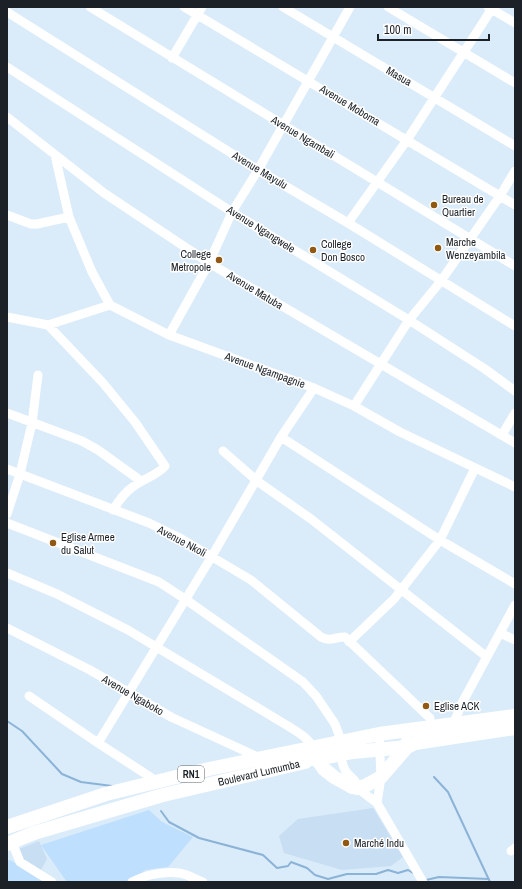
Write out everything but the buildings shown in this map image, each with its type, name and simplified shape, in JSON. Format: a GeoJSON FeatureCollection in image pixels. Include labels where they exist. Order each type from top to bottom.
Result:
{"type":"FeatureCollection","features":[{"type":"Feature","properties":{"kind":"highway","name":"Boulevard Lumumba"},"geometry":{"type":"LineString","coordinates":[[340,749],[379,734],[515,716]]}},
{"type":"Feature","properties":{"kind":"highway","name":"Boulevard Lumumba"},"geometry":{"type":"LineString","coordinates":[[7,827],[106,794],[260,758],[340,749],[407,747],[415,743],[515,728]]}},
{"type":"Feature","properties":{"kind":"highway"},"geometry":{"type":"LineString","coordinates":[[315,753],[324,769],[334,777],[352,787],[357,788],[366,786],[382,777],[407,747],[405,731]]}},
{"type":"Feature","properties":{"kind":"highway","name":"Boulevard Lumumba"},"geometry":{"type":"LineString","coordinates":[[9,843],[46,830],[163,795],[305,762],[315,753]]}},
{"type":"Feature","properties":{"kind":"street","name":"Avenue Ngambali"},"geometry":{"type":"LineString","coordinates":[[90,7],[515,266]]}},
{"type":"Feature","properties":{"kind":"street","name":"Avenue Moboma"},"geometry":{"type":"LineString","coordinates":[[184,7],[515,205]]}},
{"type":"Feature","properties":{"kind":"street"},"geometry":{"type":"LineString","coordinates":[[172,58],[202,7]]}},
{"type":"Feature","properties":{"kind":"street","name":"Masua"},"geometry":{"type":"LineString","coordinates":[[283,7],[515,146]]}},
{"type":"Feature","properties":{"kind":"street"},"geometry":{"type":"LineString","coordinates":[[168,335],[210,263],[232,212],[284,125],[350,7]]}},
{"type":"Feature","properties":{"kind":"street"},"geometry":{"type":"LineString","coordinates":[[388,7],[515,83]]}},
{"type":"Feature","properties":{"kind":"street"},"geometry":{"type":"LineString","coordinates":[[348,223],[407,140],[491,8],[515,23]]}},
{"type":"Feature","properties":{"kind":"street","name":"Avenue Mayulu"},"geometry":{"type":"LineString","coordinates":[[7,12],[258,170],[348,223],[515,326]]}},
{"type":"Feature","properties":{"kind":"street","name":"Avenue Ngangwele"},"geometry":{"type":"LineString","coordinates":[[7,67],[232,212],[410,320],[486,369],[515,391]]}},
{"type":"Feature","properties":{"kind":"street","name":"Avenue Matuba"},"geometry":{"type":"LineString","coordinates":[[7,117],[104,193],[210,263],[515,444]]}},
{"type":"Feature","properties":{"kind":"street"},"geometry":{"type":"LineString","coordinates":[[7,317],[48,326],[110,304],[92,272],[69,218],[55,155]]}},
{"type":"Feature","properties":{"kind":"street"},"geometry":{"type":"LineString","coordinates":[[354,406],[410,320],[441,281],[500,196],[515,171]]}},
{"type":"Feature","properties":{"kind":"street"},"geometry":{"type":"LineString","coordinates":[[7,215],[31,224],[69,218]]}},
{"type":"Feature","properties":{"kind":"street","name":"Avenue Ngampagnie"},"geometry":{"type":"LineString","coordinates":[[110,304],[168,335],[314,388],[354,406],[400,432],[515,487]]}},
{"type":"Feature","properties":{"kind":"street"},"geometry":{"type":"LineString","coordinates":[[48,326],[102,383],[135,422],[164,463],[165,466],[163,468],[141,481],[124,494],[114,510]]}},
{"type":"Feature","properties":{"kind":"street"},"geometry":{"type":"LineString","coordinates":[[7,514],[20,474],[32,423],[38,376]]}},
{"type":"Feature","properties":{"kind":"street"},"geometry":{"type":"LineString","coordinates":[[98,743],[257,481],[281,437],[314,388]]}},
{"type":"Feature","properties":{"kind":"street"},"geometry":{"type":"LineString","coordinates":[[7,413],[82,441],[98,450],[141,481]]}},
{"type":"Feature","properties":{"kind":"street"},"geometry":{"type":"LineString","coordinates":[[502,435],[515,413]]}},
{"type":"Feature","properties":{"kind":"street"},"geometry":{"type":"LineString","coordinates":[[281,437],[440,540],[515,584]]}},
{"type":"Feature","properties":{"kind":"street"},"geometry":{"type":"LineString","coordinates":[[223,451],[257,481],[311,519],[487,658]]}},
{"type":"Feature","properties":{"kind":"street","name":"Avenue Nkoli"},"geometry":{"type":"LineString","coordinates":[[7,468],[149,523],[180,538],[251,580],[321,637],[332,640],[345,639]]}},
{"type":"Feature","properties":{"kind":"street"},"geometry":{"type":"LineString","coordinates":[[430,718],[345,639],[394,600],[402,590],[440,540],[475,468]]}},
{"type":"Feature","properties":{"kind":"street"},"geometry":{"type":"LineString","coordinates":[[7,523],[148,577],[185,598],[302,682],[316,696],[335,724],[339,735],[344,768],[347,773],[355,781],[357,788],[377,803],[423,882]]}},
{"type":"Feature","properties":{"kind":"street"},"geometry":{"type":"LineString","coordinates":[[7,573],[57,594],[99,615],[156,647],[288,726],[301,735],[315,753]]}},
{"type":"Feature","properties":{"kind":"street"},"geometry":{"type":"LineString","coordinates":[[450,724],[455,720],[462,703],[515,605]]}},
{"type":"Feature","properties":{"kind":"street","name":"Avenue Ngaboko"},"geometry":{"type":"LineString","coordinates":[[7,628],[90,670],[177,720],[260,758]]}},
{"type":"Feature","properties":{"kind":"street"},"geometry":{"type":"LineString","coordinates":[[500,633],[515,640]]}},
{"type":"Feature","properties":{"kind":"street"},"geometry":{"type":"LineString","coordinates":[[29,696],[158,782]]}},
{"type":"Feature","properties":{"kind":"street"},"geometry":{"type":"LineString","coordinates":[[377,803],[382,777],[379,734]]}},
{"type":"Feature","properties":{"kind":"street"},"geometry":{"type":"LineString","coordinates":[[9,843],[20,862],[52,882]]}},
{"type":"Feature","properties":{"kind":"street"},"geometry":{"type":"LineString","coordinates":[[132,882],[145,876],[171,873],[186,875],[203,882]]}},
{"type":"Feature","properties":{"kind":"shaded area","name":"Marché Indu"},"geometry":{"type":"Polygon","coordinates":[[[373,808],[403,857],[391,866],[342,870],[284,853],[279,836],[298,819],[373,808]]]}},
{"type":"Feature","properties":{"kind":"shaded area"},"geometry":{"type":"Polygon","coordinates":[[[149,810],[162,822],[193,837],[168,867],[145,870],[130,882],[67,882],[41,845],[149,810]]]}},
{"type":"Feature","properties":{"kind":"shaded area"},"geometry":{"type":"Polygon","coordinates":[[[39,841],[47,859],[41,870],[23,864],[14,851],[39,841]]]}},
{"type":"Feature","properties":{"kind":"shaded area"},"geometry":{"type":"Polygon","coordinates":[[[10,860],[48,882],[7,882],[7,861],[10,860]]]}},
{"type":"Feature","properties":{"kind":"waterway"},"geometry":{"type":"LineString","coordinates":[[7,721],[22,731],[62,774],[81,782],[112,786]]}},
{"type":"Feature","properties":{"kind":"waterway"},"geometry":{"type":"LineString","coordinates":[[434,777],[448,792],[490,882]]}},
{"type":"Feature","properties":{"kind":"waterway"},"geometry":{"type":"LineString","coordinates":[[161,811],[169,822],[199,838],[263,855],[277,868],[288,866],[291,862],[307,868],[315,875],[328,879],[347,874],[376,874],[388,870],[398,873],[408,870],[413,873]]}},
{"type":"Feature","properties":{"kind":"waterway"},"geometry":{"type":"LineString","coordinates":[[426,880],[439,877],[489,879]]}},
{"type":"Feature","properties":{"kind":"place","name":"Bureau de Quartier"},"geometry":{"type":"Point","coordinates":[434,205]}},
{"type":"Feature","properties":{"kind":"place","name":"Marche Wenzeyambila"},"geometry":{"type":"Point","coordinates":[438,248]}},
{"type":"Feature","properties":{"kind":"place","name":"College Don Bosco"},"geometry":{"type":"Point","coordinates":[313,250]}},
{"type":"Feature","properties":{"kind":"place","name":"College Metropole"},"geometry":{"type":"Point","coordinates":[219,260]}},
{"type":"Feature","properties":{"kind":"place","name":"Eglise Armee du Salut"},"geometry":{"type":"Point","coordinates":[53,543]}},
{"type":"Feature","properties":{"kind":"place","name":"Eglise ACK"},"geometry":{"type":"Point","coordinates":[426,706]}},
{"type":"Feature","properties":{"kind":"place","name":"Marché Indu"},"geometry":{"type":"Point","coordinates":[346,843]}}]}
